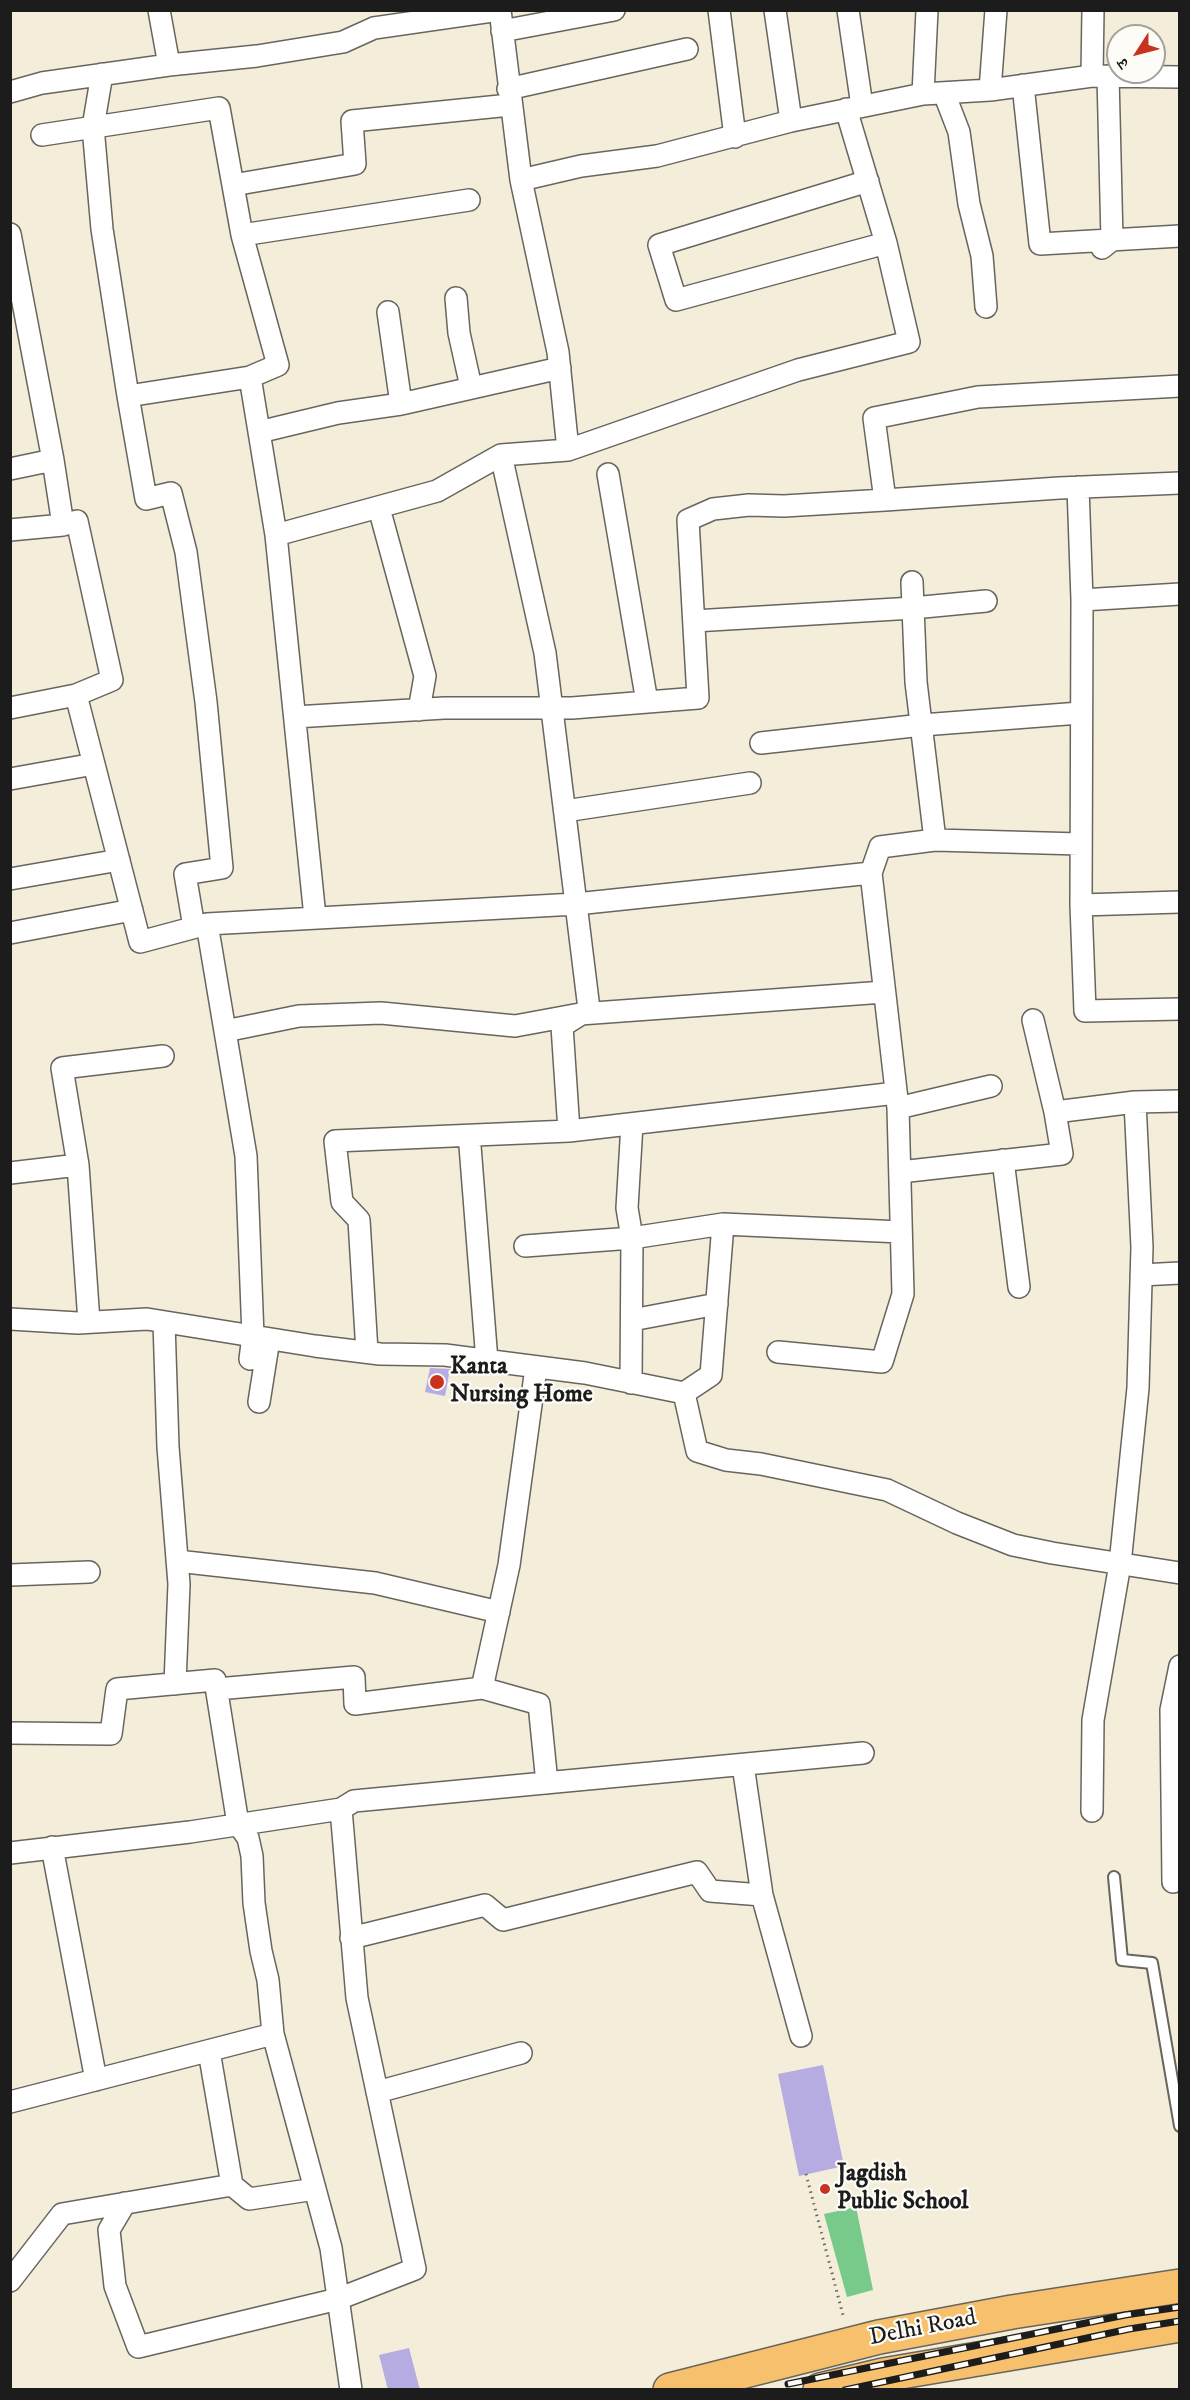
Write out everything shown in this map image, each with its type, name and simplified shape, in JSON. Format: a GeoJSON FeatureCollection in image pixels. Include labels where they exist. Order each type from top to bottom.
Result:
{"type":"FeatureCollection","features":[{"type":"Feature","properties":{"kind":"main road","name":"Delhi Road"},"geometry":{"type":"LineString","coordinates":[[670,2390],[851,2344],[1012,2312],[1179,2286]]}},
{"type":"Feature","properties":{"kind":"main road","name":"Delhi Road"},"geometry":{"type":"LineString","coordinates":[[820,2390],[883,2375],[1179,2325]]}},
{"type":"Feature","properties":{"kind":"street"},"geometry":{"type":"LineString","coordinates":[[159,10],[169,65]]}},
{"type":"Feature","properties":{"kind":"street"},"geometry":{"type":"LineString","coordinates":[[10,92],[42,83],[102,74],[257,56],[332,44],[343,42],[374,28],[614,10]]}},
{"type":"Feature","properties":{"kind":"street"},"geometry":{"type":"LineString","coordinates":[[719,10],[735,137]]}},
{"type":"Feature","properties":{"kind":"street"},"geometry":{"type":"LineString","coordinates":[[775,10],[790,121]]}},
{"type":"Feature","properties":{"kind":"street"},"geometry":{"type":"LineString","coordinates":[[276,535],[437,491],[501,455],[568,450],[798,370],[909,342],[886,243],[868,181],[854,108],[848,10]]}},
{"type":"Feature","properties":{"kind":"street"},"geometry":{"type":"LineString","coordinates":[[927,10],[933,93],[959,132],[969,204],[982,255],[986,308]]}},
{"type":"Feature","properties":{"kind":"street"},"geometry":{"type":"LineString","coordinates":[[990,90],[996,10]]}},
{"type":"Feature","properties":{"kind":"street"},"geometry":{"type":"LineString","coordinates":[[1093,10],[1100,76],[1104,246]]}},
{"type":"Feature","properties":{"kind":"street"},"geometry":{"type":"LineString","coordinates":[[500,18],[521,180],[558,352],[568,450]]}},
{"type":"Feature","properties":{"kind":"street"},"geometry":{"type":"LineString","coordinates":[[233,185],[355,164],[352,121],[509,97],[687,49]]}},
{"type":"Feature","properties":{"kind":"street"},"geometry":{"type":"LineString","coordinates":[[102,74],[93,127],[102,229],[128,396],[146,499],[171,493],[186,552],[206,702],[222,868],[185,874],[200,925],[225,1031],[246,1156],[261,1338],[259,1402]]}},
{"type":"Feature","properties":{"kind":"street"},"geometry":{"type":"LineString","coordinates":[[521,180],[581,166],[657,156],[790,121],[933,93],[990,90],[1100,76],[1179,77]]}},
{"type":"Feature","properties":{"kind":"street"},"geometry":{"type":"LineString","coordinates":[[1023,85],[1040,244],[1104,246],[1179,236]]}},
{"type":"Feature","properties":{"kind":"street"},"geometry":{"type":"LineString","coordinates":[[42,135],[219,108],[242,235],[278,365],[250,377],[128,396]]}},
{"type":"Feature","properties":{"kind":"street"},"geometry":{"type":"LineString","coordinates":[[868,181],[659,245],[676,300],[886,243]]}},
{"type":"Feature","properties":{"kind":"street"},"geometry":{"type":"LineString","coordinates":[[242,235],[469,200]]}},
{"type":"Feature","properties":{"kind":"street"},"geometry":{"type":"LineString","coordinates":[[10,234],[53,460],[63,525]]}},
{"type":"Feature","properties":{"kind":"street"},"geometry":{"type":"LineString","coordinates":[[456,298],[459,333],[471,387]]}},
{"type":"Feature","properties":{"kind":"street"},"geometry":{"type":"LineString","coordinates":[[388,312],[401,404]]}},
{"type":"Feature","properties":{"kind":"street"},"geometry":{"type":"LineString","coordinates":[[259,432],[338,413],[401,404],[560,368]]}},
{"type":"Feature","properties":{"kind":"street"},"geometry":{"type":"LineString","coordinates":[[250,377],[276,535],[315,918]]}},
{"type":"Feature","properties":{"kind":"street"},"geometry":{"type":"LineString","coordinates":[[885,500],[874,418],[978,397],[1179,386]]}},
{"type":"Feature","properties":{"kind":"street"},"geometry":{"type":"LineString","coordinates":[[501,455],[545,653],[589,1009],[562,1026],[569,1131]]}},
{"type":"Feature","properties":{"kind":"street"},"geometry":{"type":"LineString","coordinates":[[10,469],[53,460]]}},
{"type":"Feature","properties":{"kind":"street"},"geometry":{"type":"LineString","coordinates":[[608,474],[646,702]]}},
{"type":"Feature","properties":{"kind":"street"},"geometry":{"type":"LineString","coordinates":[[295,717],[419,710],[552,708],[698,698],[688,520],[713,509],[749,505],[784,506],[1078,487],[1179,483]]}},
{"type":"Feature","properties":{"kind":"street"},"geometry":{"type":"LineString","coordinates":[[1078,487],[1082,600],[1080,844],[1085,1011],[1179,1009]]}},
{"type":"Feature","properties":{"kind":"street"},"geometry":{"type":"LineString","coordinates":[[382,519],[425,676],[419,710]]}},
{"type":"Feature","properties":{"kind":"street"},"geometry":{"type":"LineString","coordinates":[[10,530],[63,525],[76,520],[112,681],[76,695],[10,708]]}},
{"type":"Feature","properties":{"kind":"street"},"geometry":{"type":"LineString","coordinates":[[912,582],[916,682],[935,840]]}},
{"type":"Feature","properties":{"kind":"street"},"geometry":{"type":"LineString","coordinates":[[1082,600],[1179,594]]}},
{"type":"Feature","properties":{"kind":"street"},"geometry":{"type":"LineString","coordinates":[[694,621],[913,608],[986,601]]}},
{"type":"Feature","properties":{"kind":"street"},"geometry":{"type":"LineString","coordinates":[[76,695],[140,942],[200,925],[576,904],[871,873]]}},
{"type":"Feature","properties":{"kind":"street"},"geometry":{"type":"LineString","coordinates":[[761,743],[922,725],[1080,713]]}},
{"type":"Feature","properties":{"kind":"street"},"geometry":{"type":"LineString","coordinates":[[10,779],[94,764]]}},
{"type":"Feature","properties":{"kind":"street"},"geometry":{"type":"LineString","coordinates":[[565,811],[750,783]]}},
{"type":"Feature","properties":{"kind":"street"},"geometry":{"type":"LineString","coordinates":[[778,1352],[882,1362],[903,1294],[897,1100],[871,873],[880,847],[935,840],[1080,844]]}},
{"type":"Feature","properties":{"kind":"street"},"geometry":{"type":"LineString","coordinates":[[10,879],[119,860]]}},
{"type":"Feature","properties":{"kind":"street"},"geometry":{"type":"LineString","coordinates":[[1081,905],[1179,902]]}},
{"type":"Feature","properties":{"kind":"street"},"geometry":{"type":"LineString","coordinates":[[10,933],[132,910]]}},
{"type":"Feature","properties":{"kind":"street"},"geometry":{"type":"LineString","coordinates":[[225,1031],[299,1016],[381,1013],[515,1026],[580,1014],[885,992]]}},
{"type":"Feature","properties":{"kind":"street"},"geometry":{"type":"LineString","coordinates":[[900,1172],[1062,1154],[1055,1112],[1033,1020]]}},
{"type":"Feature","properties":{"kind":"street"},"geometry":{"type":"LineString","coordinates":[[89,1322],[78,1165],[62,1068],[163,1056]]}},
{"type":"Feature","properties":{"kind":"street"},"geometry":{"type":"LineString","coordinates":[[367,1352],[358,1220],[342,1202],[335,1142],[569,1131],[897,1100],[991,1086]]}},
{"type":"Feature","properties":{"kind":"street"},"geometry":{"type":"LineString","coordinates":[[1055,1112],[1135,1102],[1179,1101]]}},
{"type":"Feature","properties":{"kind":"street"},"geometry":{"type":"LineString","coordinates":[[1092,1811],[1093,1720],[1120,1564],[1138,1388],[1142,1247],[1135,1102]]}},
{"type":"Feature","properties":{"kind":"street"},"geometry":{"type":"LineString","coordinates":[[631,1383],[632,1238],[627,1208],[632,1124]]}},
{"type":"Feature","properties":{"kind":"street"},"geometry":{"type":"LineString","coordinates":[[470,1146],[487,1361]]}},
{"type":"Feature","properties":{"kind":"street"},"geometry":{"type":"LineString","coordinates":[[1003,1160],[1019,1287]]}},
{"type":"Feature","properties":{"kind":"street"},"geometry":{"type":"LineString","coordinates":[[10,1173],[78,1165]]}},
{"type":"Feature","properties":{"kind":"street"},"geometry":{"type":"LineString","coordinates":[[525,1246],[632,1238],[723,1224],[901,1232]]}},
{"type":"Feature","properties":{"kind":"street"},"geometry":{"type":"LineString","coordinates":[[10,1319],[89,1322],[147,1319],[261,1338],[367,1352],[445,1355],[585,1373],[684,1393],[711,1375],[723,1224]]}},
{"type":"Feature","properties":{"kind":"street"},"geometry":{"type":"LineString","coordinates":[[1141,1275],[1179,1273]]}},
{"type":"Feature","properties":{"kind":"street"},"geometry":{"type":"LineString","coordinates":[[632,1320],[717,1304]]}},
{"type":"Feature","properties":{"kind":"street"},"geometry":{"type":"LineString","coordinates":[[164,1322],[168,1447],[179,1584],[175,1684]]}},
{"type":"Feature","properties":{"kind":"street"},"geometry":{"type":"LineString","coordinates":[[250,1359],[261,1338]]}},
{"type":"Feature","properties":{"kind":"street"},"geometry":{"type":"LineString","coordinates":[[482,1688],[509,1565],[536,1368]]}},
{"type":"Feature","properties":{"kind":"street"},"geometry":{"type":"LineString","coordinates":[[684,1393],[697,1451],[726,1460],[761,1464],[888,1490],[957,1523],[1012,1545],[1179,1573]]}},
{"type":"Feature","properties":{"kind":"street"},"geometry":{"type":"LineString","coordinates":[[177,1561],[375,1583],[499,1612]]}},
{"type":"Feature","properties":{"kind":"street"},"geometry":{"type":"LineString","coordinates":[[10,1575],[89,1572]]}},
{"type":"Feature","properties":{"kind":"street"},"geometry":{"type":"LineString","coordinates":[[1173,1882],[1170,1710],[1179,1666]]}},
{"type":"Feature","properties":{"kind":"street"},"geometry":{"type":"LineString","coordinates":[[216,1689],[354,1677],[355,1704],[482,1688],[539,1704],[547,1783]]}},
{"type":"Feature","properties":{"kind":"street"},"geometry":{"type":"LineString","coordinates":[[10,1733],[111,1734],[117,1689],[215,1680],[238,1824],[248,1838],[252,1856],[254,1903],[268,1980],[273,2034],[331,2248],[351,2390]]}},
{"type":"Feature","properties":{"kind":"street"},"geometry":{"type":"LineString","coordinates":[[10,1853],[51,1846],[190,1832],[341,1809],[354,1801],[862,1753]]}},
{"type":"Feature","properties":{"kind":"street"},"geometry":{"type":"LineString","coordinates":[[743,1764],[762,1895],[801,2036]]}},
{"type":"Feature","properties":{"kind":"street"},"geometry":{"type":"LineString","coordinates":[[125,2203],[109,2230],[115,2286],[138,2347],[338,2299],[415,2268],[357,1998],[341,1809]]}},
{"type":"Feature","properties":{"kind":"street"},"geometry":{"type":"LineString","coordinates":[[51,1846],[96,2080]]}},
{"type":"Feature","properties":{"kind":"street"},"geometry":{"type":"LineString","coordinates":[[351,1938],[485,1905],[503,1920],[697,1872],[710,1891],[762,1895]]}},
{"type":"Feature","properties":{"kind":"street"},"geometry":{"type":"LineString","coordinates":[[11,2100],[273,2034]]}},
{"type":"Feature","properties":{"kind":"street"},"geometry":{"type":"LineString","coordinates":[[209,2051],[232,2185],[249,2199],[315,2189]]}},
{"type":"Feature","properties":{"kind":"street"},"geometry":{"type":"LineString","coordinates":[[376,2092],[522,2053]]}},
{"type":"Feature","properties":{"kind":"street"},"geometry":{"type":"LineString","coordinates":[[10,2281],[62,2214],[232,2185]]}},
{"type":"Feature","properties":{"kind":"lane"},"geometry":{"type":"LineString","coordinates":[[1114,1877],[1122,1960],[1152,1963],[1179,2126]]}},
{"type":"Feature","properties":{"kind":"path"},"geometry":{"type":"LineString","coordinates":[[806,2174],[851,2344]]}},
{"type":"Feature","properties":{"kind":"green space"},"geometry":{"type":"Polygon","coordinates":[[[856,2207],[873,2290],[847,2297],[824,2214],[856,2207]]]}},
{"type":"Feature","properties":{"kind":"building"},"geometry":{"type":"Polygon","coordinates":[[[430,1368],[450,1369],[445,1396],[425,1392],[430,1368]]]}},
{"type":"Feature","properties":{"kind":"building"},"geometry":{"type":"Polygon","coordinates":[[[823,2065],[844,2166],[799,2176],[778,2074],[823,2065]]]}},
{"type":"Feature","properties":{"kind":"building"},"geometry":{"type":"Polygon","coordinates":[[[409,2348],[420,2390],[388,2390],[379,2355],[409,2348]]]}},
{"type":"Feature","properties":{"kind":"railway"},"geometry":{"type":"LineString","coordinates":[[788,2384],[1125,2315],[1180,2307]]}},
{"type":"Feature","properties":{"kind":"railway"},"geometry":{"type":"LineString","coordinates":[[845,2390],[1129,2329],[1180,2321]]}},
{"type":"Feature","properties":{"kind":"place","name":"Kanta Nursing Home"},"geometry":{"type":"Point","coordinates":[437,1382]}},
{"type":"Feature","properties":{"kind":"place","name":"Jagdish Public School"},"geometry":{"type":"Point","coordinates":[825,2189]}}]}
